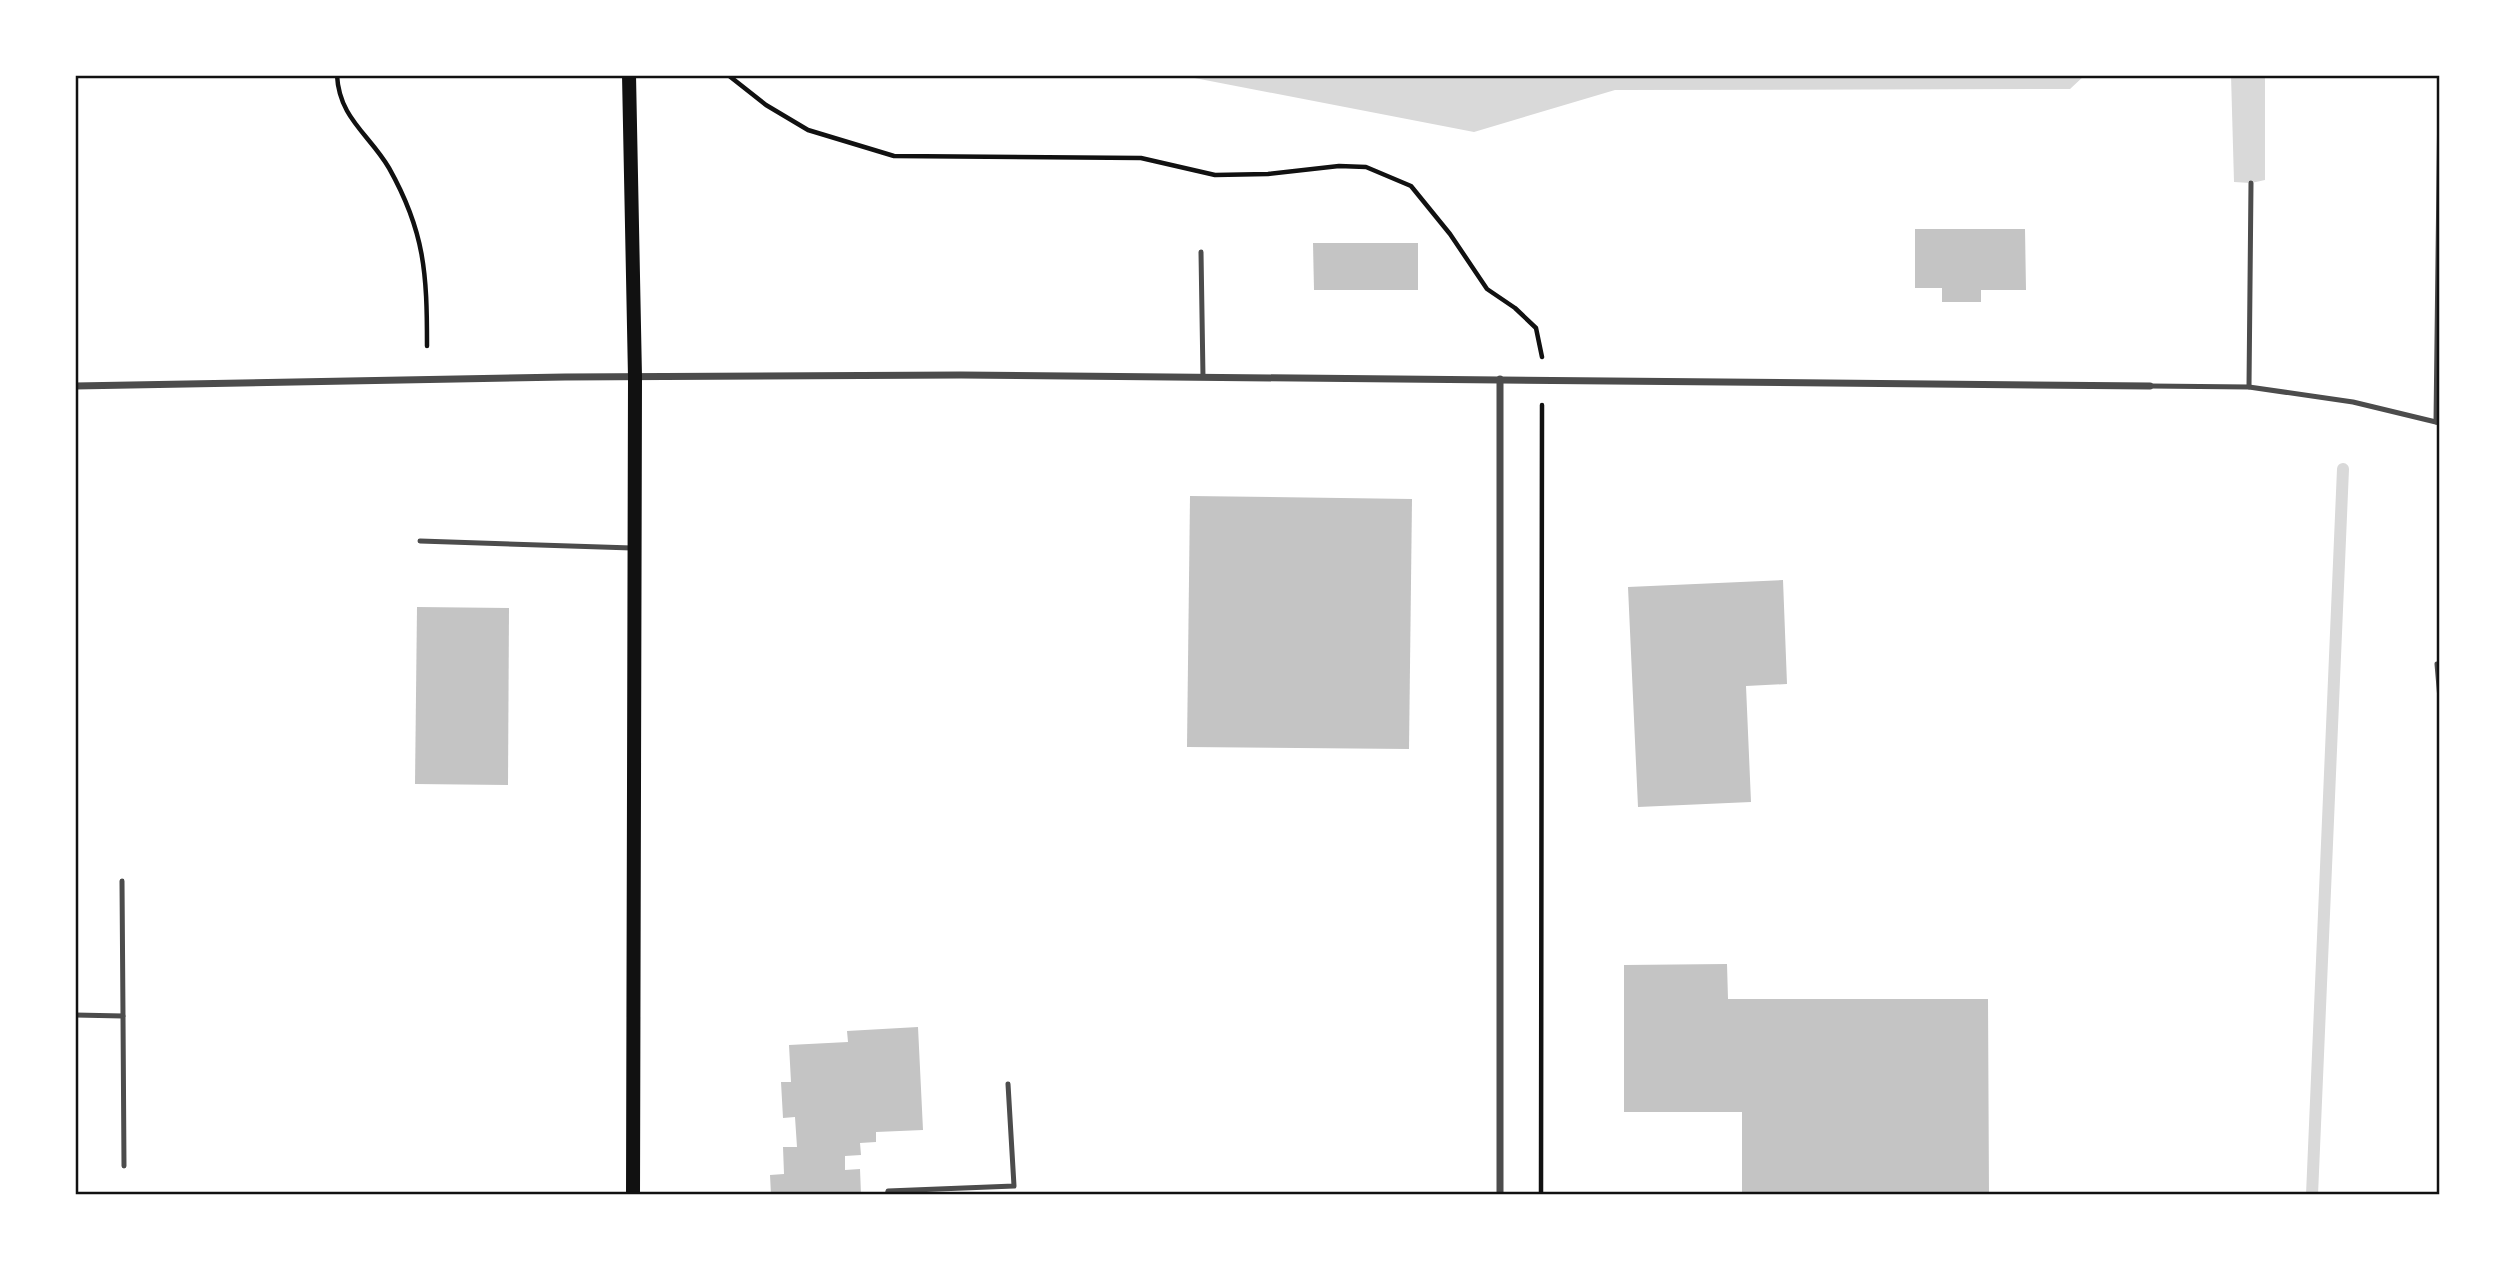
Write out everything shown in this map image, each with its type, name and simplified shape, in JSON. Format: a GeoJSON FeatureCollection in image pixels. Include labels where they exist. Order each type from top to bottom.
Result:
{"type":"FeatureCollection","features":[{"type":"Feature","properties":{"kind":"main road"},"geometry":{"type":"LineString","coordinates":[[629,75],[635,377],[633,1195]]}},
{"type":"Feature","properties":{"kind":"street"},"geometry":{"type":"LineString","coordinates":[[75,386],[891,375],[2150,386]]}},
{"type":"Feature","properties":{"kind":"street"},"geometry":{"type":"LineString","coordinates":[[1500,379],[1500,1195]]}},
{"type":"Feature","properties":{"kind":"lane"},"geometry":{"type":"LineString","coordinates":[[2150,386],[2249,387],[2353,402],[2438,423],[2440,94]]}},
{"type":"Feature","properties":{"kind":"lane"},"geometry":{"type":"LineString","coordinates":[[2249,387],[2250,183]]}},
{"type":"Feature","properties":{"kind":"lane"},"geometry":{"type":"LineString","coordinates":[[1201,252],[1203,377]]}},
{"type":"Feature","properties":{"kind":"lane"},"geometry":{"type":"LineString","coordinates":[[420,541],[635,548]]}},
{"type":"Feature","properties":{"kind":"lane"},"geometry":{"type":"LineString","coordinates":[[2437,664],[2440,699]]}},
{"type":"Feature","properties":{"kind":"lane"},"geometry":{"type":"LineString","coordinates":[[122,881],[124,1166]]}},
{"type":"Feature","properties":{"kind":"lane"},"geometry":{"type":"LineString","coordinates":[[75,1014],[123,1016]]}},
{"type":"Feature","properties":{"kind":"lane"},"geometry":{"type":"LineString","coordinates":[[887,1195],[888,1191],[1014,1186],[1009,1084]]}},
{"type":"Feature","properties":{"kind":"path"},"geometry":{"type":"LineString","coordinates":[[337,75],[341,101],[349,117],[388,167],[413,218],[422,247],[427,286],[428,345]]}},
{"type":"Feature","properties":{"kind":"path"},"geometry":{"type":"LineString","coordinates":[[728,75],[766,105],[808,130],[894,156],[1141,158],[1215,175],[1268,174],[1339,166],[1366,167],[1411,186],[1450,234],[1488,289],[1515,308],[1536,328],[1542,350]]}},
{"type":"Feature","properties":{"kind":"path"},"geometry":{"type":"LineString","coordinates":[[1541,1195],[1542,411]]}},
{"type":"Feature","properties":{"kind":"shaded area"},"geometry":{"type":"Polygon","coordinates":[[[1179,75],[2085,75],[2070,89],[1615,90],[1474,132],[1179,75]]]}},
{"type":"Feature","properties":{"kind":"shaded area"},"geometry":{"type":"Polygon","coordinates":[[[2231,75],[2265,75],[2265,180],[2234,182],[2231,75]]]}},
{"type":"Feature","properties":{"kind":"building"},"geometry":{"type":"Polygon","coordinates":[[[1915,229],[2025,229],[2026,290],[1981,290],[1981,302],[1942,302],[1942,288],[1915,288],[1915,229]]]}},
{"type":"Feature","properties":{"kind":"building"},"geometry":{"type":"Polygon","coordinates":[[[1313,243],[1418,243],[1418,290],[1314,290],[1313,243]]]}},
{"type":"Feature","properties":{"kind":"building"},"geometry":{"type":"Polygon","coordinates":[[[1190,496],[1412,499],[1409,749],[1187,747],[1190,496]]]}},
{"type":"Feature","properties":{"kind":"building"},"geometry":{"type":"Polygon","coordinates":[[[1783,580],[1787,684],[1746,686],[1751,802],[1638,807],[1628,587],[1783,580]]]}},
{"type":"Feature","properties":{"kind":"building"},"geometry":{"type":"Polygon","coordinates":[[[417,607],[509,608],[508,785],[415,784],[417,607]]]}},
{"type":"Feature","properties":{"kind":"building"},"geometry":{"type":"Polygon","coordinates":[[[1727,964],[1728,999],[1988,999],[1989,1195],[1742,1195],[1742,1112],[1624,1112],[1624,965],[1727,964]]]}},
{"type":"Feature","properties":{"kind":"building"},"geometry":{"type":"Polygon","coordinates":[[[918,1027],[923,1130],[876,1132],[876,1142],[860,1143],[861,1155],[845,1156],[845,1170],[860,1169],[861,1195],[771,1195],[770,1175],[784,1174],[783,1147],[797,1147],[795,1117],[783,1118],[781,1082],[791,1082],[789,1045],[848,1042],[847,1031],[918,1027]]]}},
{"type":"Feature","properties":{"kind":"waterway"},"geometry":{"type":"LineString","coordinates":[[2312,1195],[2343,469]]}}]}
